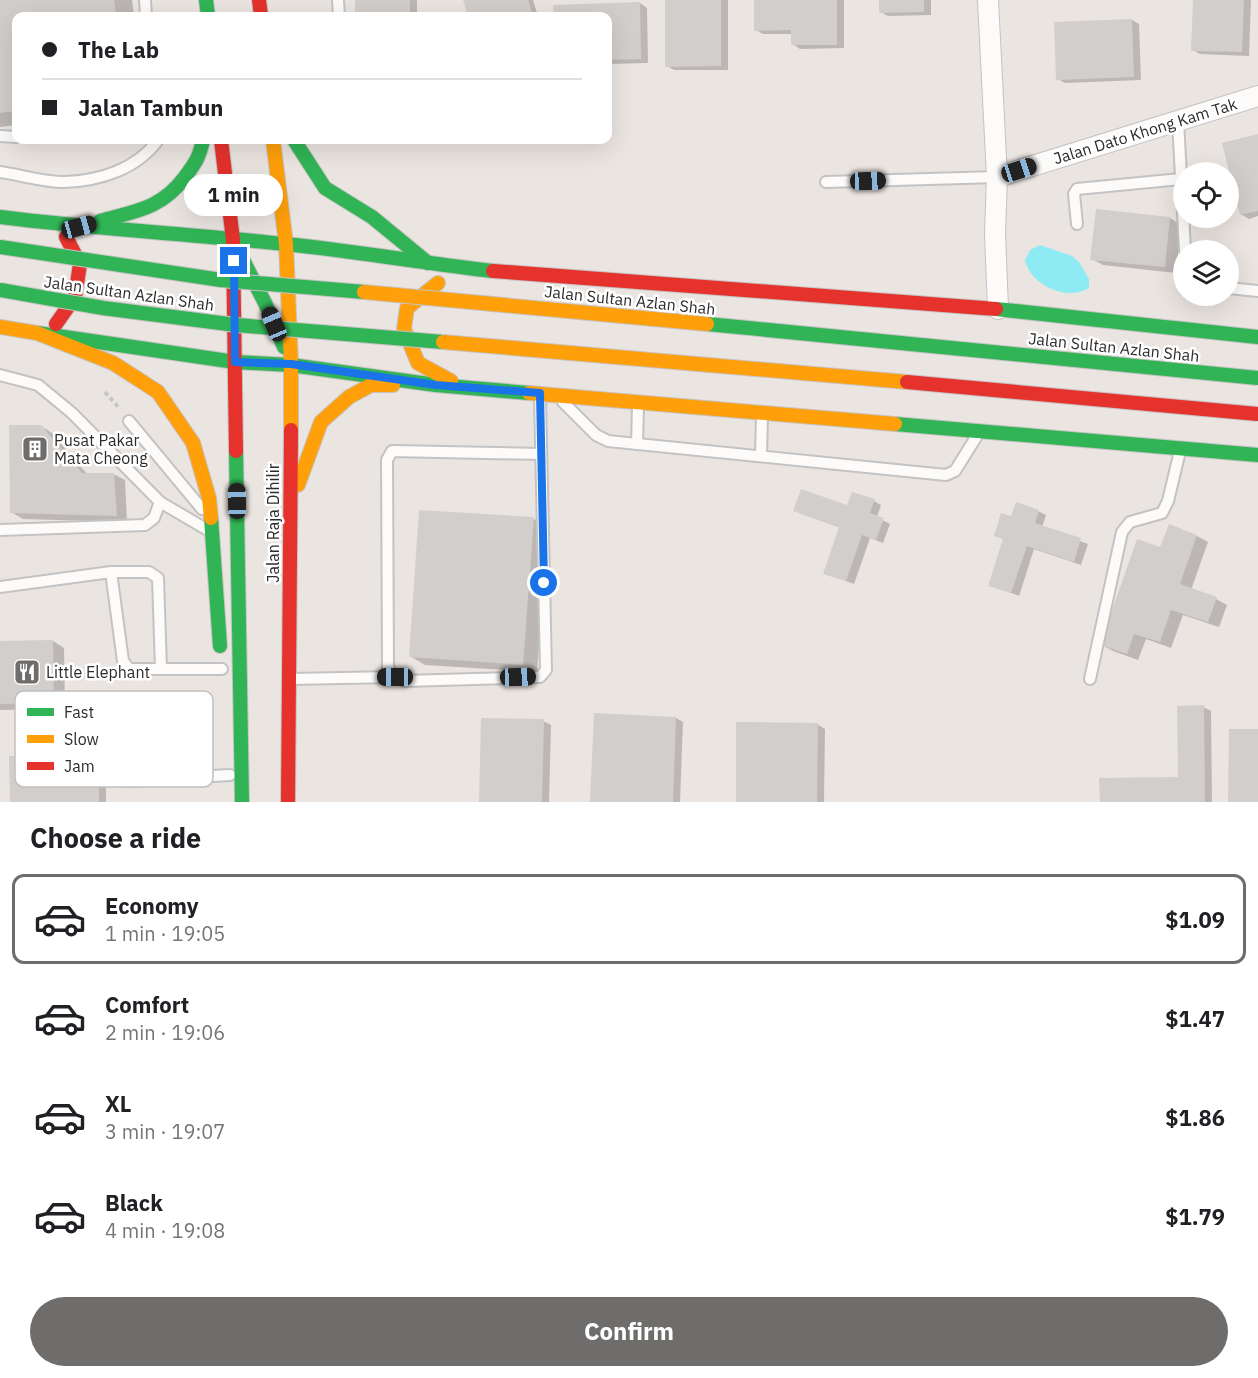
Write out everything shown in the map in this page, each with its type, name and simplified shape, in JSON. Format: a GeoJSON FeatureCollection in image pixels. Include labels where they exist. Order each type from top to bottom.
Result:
{"type":"FeatureCollection","features":[{"type":"Feature","properties":{"kind":"main road"},"geometry":{"type":"LineString","coordinates":[[79,227],[148,208],[174,192],[199,159],[202,144]]}},
{"type":"Feature","properties":{"kind":"main road"},"geometry":{"type":"LineString","coordinates":[[221,144],[233,240],[242,802]]}},
{"type":"Feature","properties":{"kind":"main road","name":"Jalan Raja Dihilir"},"geometry":{"type":"LineString","coordinates":[[274,144],[286,244],[291,364],[288,802]]}},
{"type":"Feature","properties":{"kind":"main road"},"geometry":{"type":"LineString","coordinates":[[297,144],[325,188],[372,218],[429,264]]}},
{"type":"Feature","properties":{"kind":"main road"},"geometry":{"type":"LineString","coordinates":[[0,217],[62,231],[80,264],[75,297],[57,323],[19,331]]}},
{"type":"Feature","properties":{"kind":"main road"},"geometry":{"type":"LineString","coordinates":[[16,220],[286,244],[484,270],[999,309],[1258,337]]}},
{"type":"Feature","properties":{"kind":"main road"},"geometry":{"type":"LineString","coordinates":[[233,240],[265,303],[291,364]]}},
{"type":"Feature","properties":{"kind":"main road"},"geometry":{"type":"LineString","coordinates":[[235,362],[265,303],[286,244]]}},
{"type":"Feature","properties":{"kind":"main road","name":"Jalan Sultan Azlan Shah"},"geometry":{"type":"LineString","coordinates":[[0,247],[221,280],[559,309],[1258,378]]}},
{"type":"Feature","properties":{"kind":"main road"},"geometry":{"type":"LineString","coordinates":[[463,387],[418,363],[404,329],[407,308],[435,284],[484,270]]}},
{"type":"Feature","properties":{"kind":"main road","name":"Jalan Sultan Azlan Shah"},"geometry":{"type":"LineString","coordinates":[[0,290],[103,308],[236,325],[696,362],[1258,414]]}},
{"type":"Feature","properties":{"kind":"main road"},"geometry":{"type":"LineString","coordinates":[[0,327],[235,362],[291,364],[436,385],[1258,455]]}},
{"type":"Feature","properties":{"kind":"main road"},"geometry":{"type":"LineString","coordinates":[[37,333],[113,363],[158,392],[193,443],[209,498],[222,675]]}},
{"type":"Feature","properties":{"kind":"main road"},"geometry":{"type":"LineString","coordinates":[[289,512],[321,422],[349,397],[371,385],[436,385]]}},
{"type":"Feature","properties":{"kind":"main road"},"geometry":{"type":"LineString","coordinates":[[227,739],[232,802]]}},
{"type":"Feature","properties":{"kind":"street"},"geometry":{"type":"LineString","coordinates":[[988,0],[997,177],[995,234],[999,309]]}},
{"type":"Feature","properties":{"kind":"street","name":"Jalan Dato Khong Kam Tak"},"geometry":{"type":"LineString","coordinates":[[997,177],[1258,96]]}},
{"type":"Feature","properties":{"kind":"lane"},"geometry":{"type":"LineString","coordinates":[[1178,121],[1180,162]]}},
{"type":"Feature","properties":{"kind":"lane"},"geometry":{"type":"LineString","coordinates":[[0,172],[64,182],[105,176],[134,165],[155,144]]}},
{"type":"Feature","properties":{"kind":"lane"},"geometry":{"type":"LineString","coordinates":[[826,182],[997,177]]}},
{"type":"Feature","properties":{"kind":"lane"},"geometry":{"type":"LineString","coordinates":[[1077,224],[1074,194],[1077,189],[1173,180]]}},
{"type":"Feature","properties":{"kind":"lane"},"geometry":{"type":"LineString","coordinates":[[1239,289],[1258,291]]}},
{"type":"Feature","properties":{"kind":"lane"},"geometry":{"type":"LineString","coordinates":[[0,375],[38,385],[72,413],[160,502],[211,532]]}},
{"type":"Feature","properties":{"kind":"lane"},"geometry":{"type":"LineString","coordinates":[[289,679],[395,677],[404,681],[540,677],[546,670],[540,393]]}},
{"type":"Feature","properties":{"kind":"lane"},"geometry":{"type":"LineString","coordinates":[[556,395],[597,435],[608,441],[946,475],[955,471],[980,431]]}},
{"type":"Feature","properties":{"kind":"lane"},"geometry":{"type":"LineString","coordinates":[[637,444],[638,402]]}},
{"type":"Feature","properties":{"kind":"lane"},"geometry":{"type":"LineString","coordinates":[[761,456],[762,413]]}},
{"type":"Feature","properties":{"kind":"lane"},"geometry":{"type":"LineString","coordinates":[[129,421],[210,518]]}},
{"type":"Feature","properties":{"kind":"lane"},"geometry":{"type":"LineString","coordinates":[[1090,679],[1122,532],[1130,522],[1162,513],[1168,501],[1181,448]]}},
{"type":"Feature","properties":{"kind":"lane"},"geometry":{"type":"LineString","coordinates":[[395,677],[388,668],[387,460],[392,451],[541,454]]}},
{"type":"Feature","properties":{"kind":"lane"},"geometry":{"type":"LineString","coordinates":[[0,530],[145,525],[154,518],[160,502]]}},
{"type":"Feature","properties":{"kind":"lane"},"geometry":{"type":"LineString","coordinates":[[111,572],[123,661],[129,669],[161,669],[222,675]]}},
{"type":"Feature","properties":{"kind":"lane"},"geometry":{"type":"LineString","coordinates":[[0,587],[111,572],[149,572],[158,578],[161,669]]}},
{"type":"Feature","properties":{"kind":"lane"},"geometry":{"type":"LineString","coordinates":[[213,776],[230,775]]}},
{"type":"Feature","properties":{"kind":"water"},"geometry":{"type":"Polygon","coordinates":[[[1040,245],[1072,256],[1079,262],[1089,279],[1089,288],[1080,292],[1060,292],[1042,284],[1034,277],[1025,260],[1030,250],[1040,245]]]}},
{"type":"Feature","properties":{"kind":"building"},"geometry":{"type":"Polygon","coordinates":[[[0,0],[114,0],[116,12],[12,12],[12,112],[0,113],[0,0]]]}},
{"type":"Feature","properties":{"kind":"building"},"geometry":{"type":"Polygon","coordinates":[[[355,0],[410,0],[410,12],[355,12],[355,0]]]}},
{"type":"Feature","properties":{"kind":"building"},"geometry":{"type":"Polygon","coordinates":[[[463,0],[528,0],[532,12],[467,12],[463,0]]]}},
{"type":"Feature","properties":{"kind":"building"},"geometry":{"type":"Polygon","coordinates":[[[665,0],[721,0],[721,66],[665,67],[665,0]]]}},
{"type":"Feature","properties":{"kind":"building"},"geometry":{"type":"Polygon","coordinates":[[[754,0],[837,0],[837,45],[791,45],[791,30],[754,31],[754,0]]]}},
{"type":"Feature","properties":{"kind":"building"},"geometry":{"type":"Polygon","coordinates":[[[879,0],[924,0],[924,12],[879,13],[879,0]]]}},
{"type":"Feature","properties":{"kind":"building"},"geometry":{"type":"Polygon","coordinates":[[[1193,0],[1244,0],[1242,52],[1191,51],[1193,0]]]}},
{"type":"Feature","properties":{"kind":"building"},"geometry":{"type":"Polygon","coordinates":[[[640,2],[641,59],[612,60],[612,12],[554,12],[553,5],[640,2]]]}},
{"type":"Feature","properties":{"kind":"building"},"geometry":{"type":"Polygon","coordinates":[[[1132,19],[1134,77],[1056,80],[1054,22],[1132,19]]]}},
{"type":"Feature","properties":{"kind":"building"},"geometry":{"type":"Polygon","coordinates":[[[1258,134],[1258,211],[1240,215],[1239,162],[1227,162],[1222,143],[1258,134]]]}},
{"type":"Feature","properties":{"kind":"building"},"geometry":{"type":"Polygon","coordinates":[[[1096,209],[1170,217],[1165,267],[1090,260],[1096,209]]]}},
{"type":"Feature","properties":{"kind":"building","name":"Pusat Pakar Mata Cheong"},"geometry":{"type":"Polygon","coordinates":[[[9,425],[41,425],[82,473],[114,473],[117,516],[10,513],[9,425]]]}},
{"type":"Feature","properties":{"kind":"building"},"geometry":{"type":"Polygon","coordinates":[[[801,489],[847,505],[852,492],[875,499],[870,513],[884,518],[876,540],[862,535],[846,581],[823,574],[839,527],[793,511],[801,489]]]}},
{"type":"Feature","properties":{"kind":"building"},"geometry":{"type":"Polygon","coordinates":[[[1016,502],[1039,510],[1035,523],[1081,538],[1074,562],[1027,546],[1011,593],[988,586],[1003,539],[994,536],[1001,513],[1011,516],[1016,502]]]}},
{"type":"Feature","properties":{"kind":"building"},"geometry":{"type":"Polygon","coordinates":[[[419,510],[534,517],[523,665],[409,657],[419,510]]]}},
{"type":"Feature","properties":{"kind":"building"},"geometry":{"type":"Polygon","coordinates":[[[1169,524],[1197,535],[1180,584],[1217,597],[1208,622],[1171,610],[1160,642],[1134,634],[1127,654],[1100,645],[1137,539],[1160,547],[1169,524]]]}},
{"type":"Feature","properties":{"kind":"building","name":"Little Elephant"},"geometry":{"type":"Polygon","coordinates":[[[53,640],[54,691],[15,691],[15,704],[0,704],[0,641],[53,640]]]}},
{"type":"Feature","properties":{"kind":"building"},"geometry":{"type":"Polygon","coordinates":[[[1204,705],[1205,802],[1100,802],[1099,778],[1178,777],[1177,706],[1204,705]]]}},
{"type":"Feature","properties":{"kind":"building"},"geometry":{"type":"Polygon","coordinates":[[[594,713],[676,717],[673,802],[590,802],[594,713]]]}},
{"type":"Feature","properties":{"kind":"building"},"geometry":{"type":"Polygon","coordinates":[[[481,718],[544,719],[542,802],[479,802],[481,718]]]}},
{"type":"Feature","properties":{"kind":"building"},"geometry":{"type":"Polygon","coordinates":[[[736,722],[818,723],[817,802],[736,802],[736,722]]]}},
{"type":"Feature","properties":{"kind":"building"},"geometry":{"type":"Polygon","coordinates":[[[1229,729],[1258,729],[1258,802],[1228,802],[1229,729]]]}},
{"type":"Feature","properties":{"kind":"building"},"geometry":{"type":"Polygon","coordinates":[[[9,756],[15,756],[15,787],[99,787],[99,802],[10,802],[9,756]]]}},
{"type":"Feature","properties":{"kind":"traffic: fast"},"geometry":{"type":"LineString","coordinates":[[206,0],[208,12]]}},
{"type":"Feature","properties":{"kind":"traffic: fast"},"geometry":{"type":"LineString","coordinates":[[100,221],[147,207],[167,196],[185,177],[202,144]]}},
{"type":"Feature","properties":{"kind":"traffic: fast"},"geometry":{"type":"LineString","coordinates":[[297,144],[325,188],[372,217],[428,263]]}},
{"type":"Feature","properties":{"kind":"traffic: fast"},"geometry":{"type":"LineString","coordinates":[[0,217],[285,244],[493,271]]}},
{"type":"Feature","properties":{"kind":"traffic: fast"},"geometry":{"type":"LineString","coordinates":[[0,247],[221,280],[364,292]]}},
{"type":"Feature","properties":{"kind":"traffic: fast"},"geometry":{"type":"LineString","coordinates":[[244,262],[284,347]]}},
{"type":"Feature","properties":{"kind":"traffic: fast"},"geometry":{"type":"LineString","coordinates":[[0,290],[103,308],[236,325],[443,342]]}},
{"type":"Feature","properties":{"kind":"traffic: fast"},"geometry":{"type":"LineString","coordinates":[[996,309],[1258,337]]}},
{"type":"Feature","properties":{"kind":"traffic: fast"},"geometry":{"type":"LineString","coordinates":[[707,324],[1258,378]]}},
{"type":"Feature","properties":{"kind":"traffic: fast"},"geometry":{"type":"LineString","coordinates":[[37,333],[235,362],[291,365],[436,385],[529,393]]}},
{"type":"Feature","properties":{"kind":"traffic: fast"},"geometry":{"type":"LineString","coordinates":[[895,424],[1258,455]]}},
{"type":"Feature","properties":{"kind":"traffic: fast"},"geometry":{"type":"LineString","coordinates":[[236,451],[242,802]]}},
{"type":"Feature","properties":{"kind":"traffic: fast"},"geometry":{"type":"LineString","coordinates":[[211,518],[220,646]]}},
{"type":"Feature","properties":{"kind":"traffic: slow"},"geometry":{"type":"LineString","coordinates":[[274,144],[286,244],[291,430]]}},
{"type":"Feature","properties":{"kind":"traffic: slow"},"geometry":{"type":"LineString","coordinates":[[438,283],[407,308],[404,329],[418,363],[451,381]]}},
{"type":"Feature","properties":{"kind":"traffic: slow"},"geometry":{"type":"LineString","coordinates":[[364,292],[707,324]]}},
{"type":"Feature","properties":{"kind":"traffic: slow"},"geometry":{"type":"LineString","coordinates":[[0,327],[37,333],[113,363],[158,392],[193,443],[209,498],[211,518]]}},
{"type":"Feature","properties":{"kind":"traffic: slow"},"geometry":{"type":"LineString","coordinates":[[443,342],[907,382]]}},
{"type":"Feature","properties":{"kind":"traffic: slow"},"geometry":{"type":"LineString","coordinates":[[298,485],[321,422],[349,397],[371,385],[393,385]]}},
{"type":"Feature","properties":{"kind":"traffic: slow"},"geometry":{"type":"LineString","coordinates":[[529,393],[895,424]]}},
{"type":"Feature","properties":{"kind":"traffic: jam"},"geometry":{"type":"LineString","coordinates":[[259,0],[260,12]]}},
{"type":"Feature","properties":{"kind":"traffic: jam"},"geometry":{"type":"LineString","coordinates":[[221,144],[233,240],[236,451]]}},
{"type":"Feature","properties":{"kind":"traffic: jam"},"geometry":{"type":"LineString","coordinates":[[56,324],[75,297],[80,264],[66,237]]}},
{"type":"Feature","properties":{"kind":"traffic: jam"},"geometry":{"type":"LineString","coordinates":[[493,271],[996,309]]}},
{"type":"Feature","properties":{"kind":"traffic: jam"},"geometry":{"type":"LineString","coordinates":[[907,382],[1258,414]]}},
{"type":"Feature","properties":{"kind":"traffic: jam"},"geometry":{"type":"LineString","coordinates":[[288,802],[291,430]]}},
{"type":"Feature","properties":{"kind":"place","name":"Pusat Pakar Mata Cheong"},"geometry":{"type":"Point","coordinates":[35,449]}},
{"type":"Feature","properties":{"kind":"place","name":"Little Elephant"},"geometry":{"type":"Point","coordinates":[27,672]}},
{"type":"Feature","properties":{"kind":"route"},"geometry":{"type":"LineString","coordinates":[[234,261],[235,362],[291,364],[436,385],[540,393],[544,583]]}}]}
